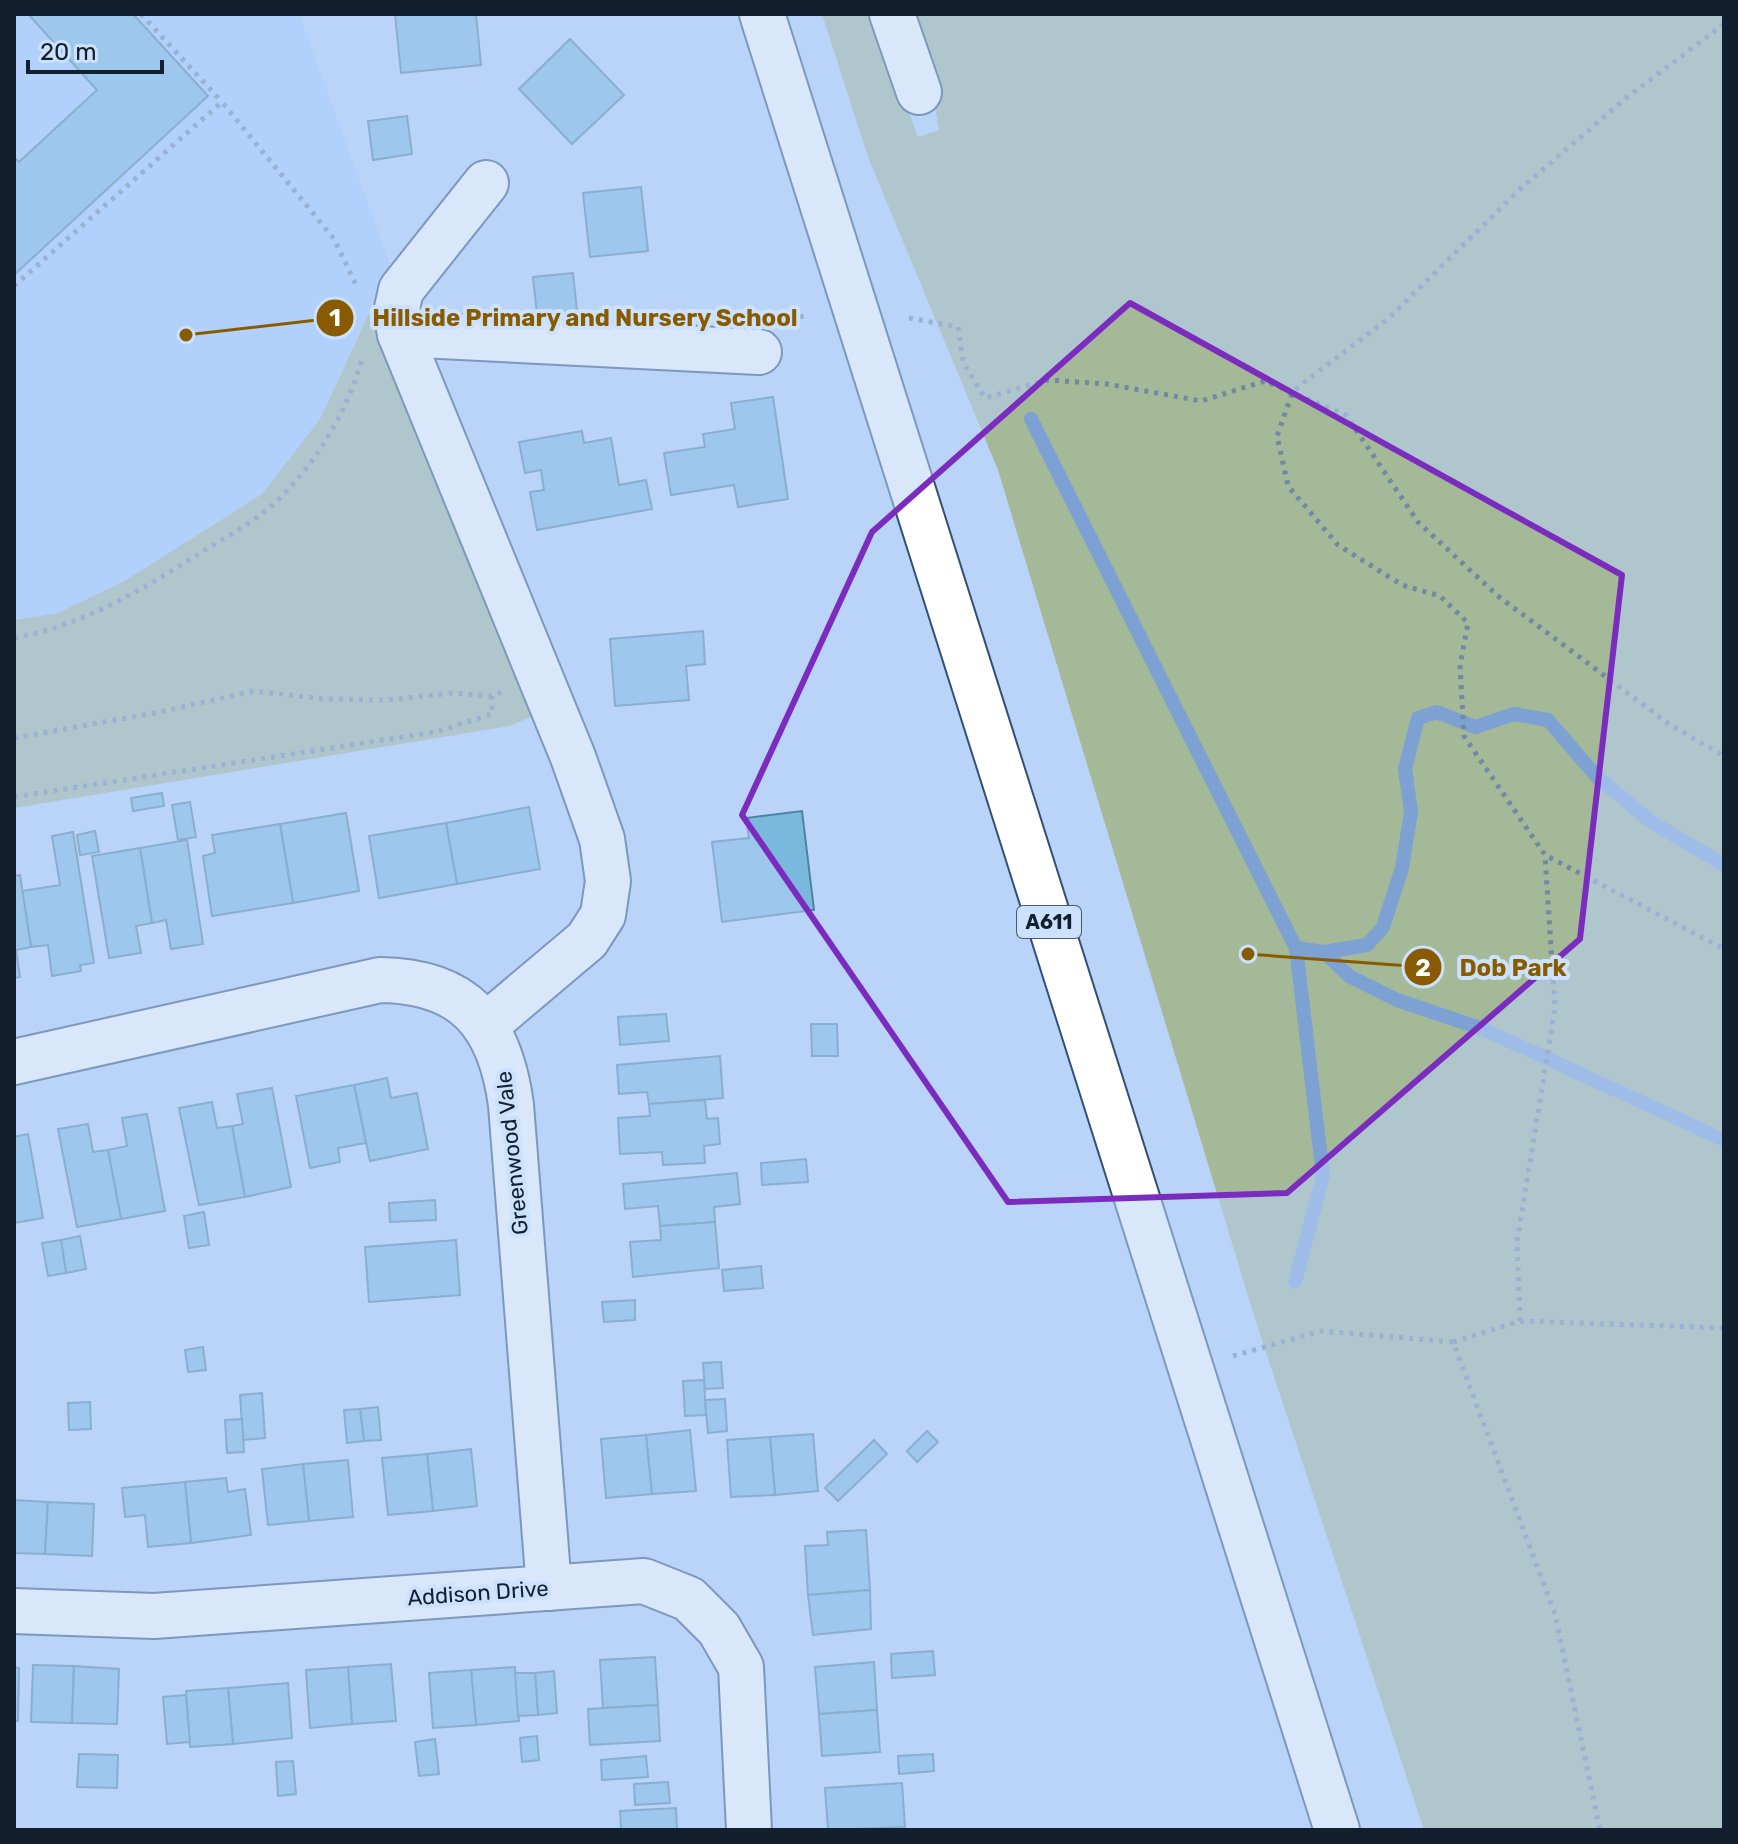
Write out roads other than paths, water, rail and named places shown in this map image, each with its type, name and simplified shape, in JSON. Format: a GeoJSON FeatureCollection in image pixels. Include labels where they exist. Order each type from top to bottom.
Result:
{"type":"FeatureCollection","features":[{"type":"Feature","properties":{"kind":"street","name":"A611"},"geometry":{"type":"LineString","coordinates":[[762,14],[1337,1830]]}},
{"type":"Feature","properties":{"kind":"street"},"geometry":{"type":"LineString","coordinates":[[892,14],[919,92]]}},
{"type":"Feature","properties":{"kind":"street"},"geometry":{"type":"LineString","coordinates":[[393,316],[486,183]]}},
{"type":"Feature","properties":{"kind":"street"},"geometry":{"type":"LineString","coordinates":[[393,316],[759,352]]}},
{"type":"Feature","properties":{"kind":"street"},"geometry":{"type":"LineString","coordinates":[[393,316],[526,637],[602,839],[608,881],[603,915],[587,940],[485,1026]]}},
{"type":"Feature","properties":{"kind":"street","name":"Greenwood Vale"},"geometry":{"type":"LineString","coordinates":[[14,1062],[380,980],[413,980],[458,998],[485,1026],[507,1072],[549,1588]]}},
{"type":"Feature","properties":{"kind":"street","name":"Addison Drive"},"geometry":{"type":"LineString","coordinates":[[14,1611],[154,1616],[644,1581],[689,1599],[719,1629],[741,1667],[749,1830]]}},
{"type":"Feature","properties":{"kind":"waterway"},"geometry":{"type":"LineString","coordinates":[[1031,419],[1296,948]]}},
{"type":"Feature","properties":{"kind":"waterway"},"geometry":{"type":"LineString","coordinates":[[1295,1282],[1323,1176],[1296,948],[1324,952],[1367,945],[1383,927],[1402,868],[1411,812],[1405,769],[1418,718],[1437,712],[1475,727],[1514,714],[1548,720],[1597,777],[1650,821],[1724,865]]}},
{"type":"Feature","properties":{"kind":"waterway"},"geometry":{"type":"LineString","coordinates":[[1324,952],[1349,976],[1397,1000],[1483,1029],[1724,1140]]}},
{"type":"Feature","properties":{"kind":"place","name":"Hillside Primary and Nursery School"},"geometry":{"type":"Point","coordinates":[186,335]}},
{"type":"Feature","properties":{"kind":"place","name":"Dob Park"},"geometry":{"type":"Point","coordinates":[1248,954]}}]}
